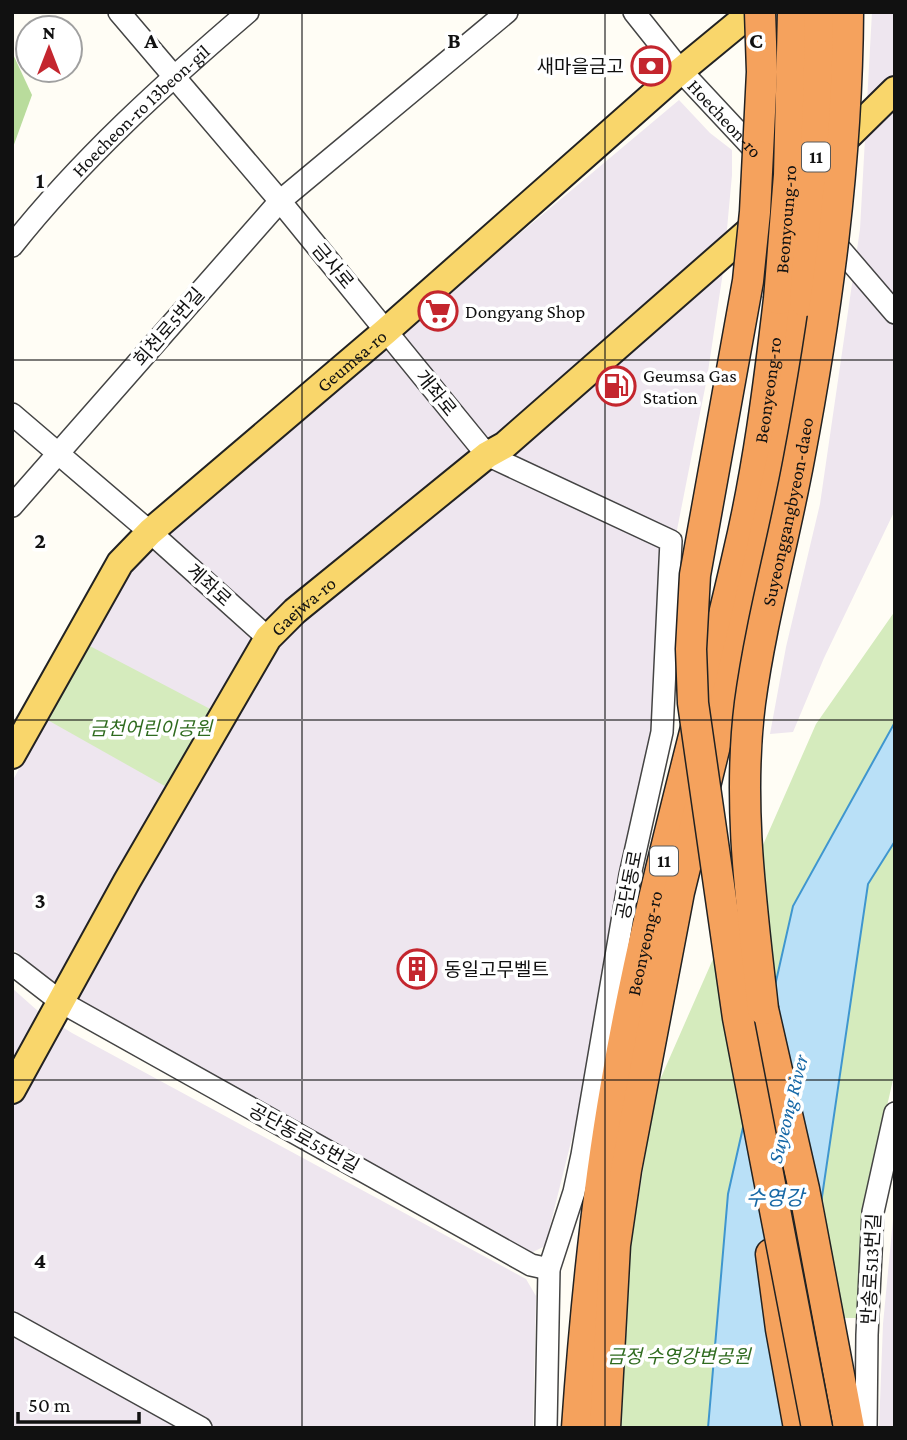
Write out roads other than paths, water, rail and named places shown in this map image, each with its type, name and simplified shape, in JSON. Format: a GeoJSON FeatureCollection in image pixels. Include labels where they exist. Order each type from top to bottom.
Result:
{"type":"FeatureCollection","features":[{"type":"Feature","properties":{"kind":"highway"},"geometry":{"type":"LineString","coordinates":[[760,12],[761,97],[755,212],[748,281],[695,575],[691,649],[692,703],[751,1014],[817,1428]]}},
{"type":"Feature","properties":{"kind":"highway","name":"Beonyoung-ro"},"geometry":{"type":"LineString","coordinates":[[792,300],[789,175],[793,12]]}},
{"type":"Feature","properties":{"kind":"highway","name":"Beonyoung-ro"},"geometry":{"type":"LineString","coordinates":[[792,300],[816,151],[819,12]]}},
{"type":"Feature","properties":{"kind":"highway","name":"Suyeonggangbyeon-daeo"},"geometry":{"type":"LineString","coordinates":[[751,1014],[745,795],[750,704],[799,459],[832,266],[847,88],[848,12]]}},
{"type":"Feature","properties":{"kind":"highway","name":"Beonyeong-ro"},"geometry":{"type":"LineString","coordinates":[[577,1428],[584,1322],[616,1083],[650,921],[739,554],[765,411],[792,300]]}},
{"type":"Feature","properties":{"kind":"highway","name":"Beonyeong-ro"},"geometry":{"type":"LineString","coordinates":[[605,1428],[615,1245],[626,1170],[679,892],[745,623],[789,428],[792,300]]}},
{"type":"Feature","properties":{"kind":"highway"},"geometry":{"type":"LineString","coordinates":[[751,1014],[781,1329],[799,1428]]}},
{"type":"Feature","properties":{"kind":"highway"},"geometry":{"type":"LineString","coordinates":[[751,1014],[778,1134],[835,1428]]}},
{"type":"Feature","properties":{"kind":"highway"},"geometry":{"type":"LineString","coordinates":[[751,1014],[804,1189],[849,1428]]}},
{"type":"Feature","properties":{"kind":"main road","name":"Geumsa-ro"},"geometry":{"type":"LineString","coordinates":[[12,755],[120,563],[150,532],[386,331],[681,71],[752,12]]}},
{"type":"Feature","properties":{"kind":"main road","name":"Gaejwa-ro"},"geometry":{"type":"LineString","coordinates":[[12,1090],[127,881],[268,638],[295,611],[487,455],[505,445],[736,242],[895,90]]}},
{"type":"Feature","properties":{"kind":"street"},"geometry":{"type":"LineString","coordinates":[[119,12],[280,201]]}},
{"type":"Feature","properties":{"kind":"street","name":"Hoecheon-ro 13beon-gil"},"geometry":{"type":"LineString","coordinates":[[12,246],[45,205],[173,76],[248,12]]}},
{"type":"Feature","properties":{"kind":"street","name":"회천로5번길"},"geometry":{"type":"LineString","coordinates":[[12,506],[280,201],[507,12]]}},
{"type":"Feature","properties":{"kind":"street","name":"Hoecheon-ro"},"geometry":{"type":"LineString","coordinates":[[634,12],[681,71],[792,190],[827,233]]}},
{"type":"Feature","properties":{"kind":"street","name":"금사로"},"geometry":{"type":"LineString","coordinates":[[280,201],[386,331]]}},
{"type":"Feature","properties":{"kind":"street"},"geometry":{"type":"LineString","coordinates":[[736,242],[827,233],[895,313]]}},
{"type":"Feature","properties":{"kind":"street","name":"개좌로"},"geometry":{"type":"LineString","coordinates":[[386,331],[487,455]]}},
{"type":"Feature","properties":{"kind":"street"},"geometry":{"type":"LineString","coordinates":[[12,414],[150,532]]}},
{"type":"Feature","properties":{"kind":"street","name":"공단동로"},"geometry":{"type":"LineString","coordinates":[[487,455],[671,541],[662,732],[630,875],[582,1155],[574,1192],[549,1269],[546,1428]]}},
{"type":"Feature","properties":{"kind":"street","name":"계좌로"},"geometry":{"type":"LineString","coordinates":[[150,532],[268,638]]}},
{"type":"Feature","properties":{"kind":"street","name":"공단동로55번길"},"geometry":{"type":"LineString","coordinates":[[12,964],[61,1002],[531,1265],[549,1269]]}},
{"type":"Feature","properties":{"kind":"street","name":"반송로513번길"},"geometry":{"type":"LineString","coordinates":[[866,1428],[873,1212],[895,1113]]}},
{"type":"Feature","properties":{"kind":"street"},"geometry":{"type":"LineString","coordinates":[[12,1322],[201,1428]]}},
{"type":"Feature","properties":{"kind":"water","name":"수영강"},"geometry":{"type":"Polygon","coordinates":[[[895,722],[895,841],[868,884],[788,1428],[708,1428],[728,1194],[793,906],[895,722]]]}},
{"type":"Feature","properties":{"kind":"place","name":"새마을금고"},"geometry":{"type":"Point","coordinates":[651,66]}},
{"type":"Feature","properties":{"kind":"place","name":"Dongyang Shop"},"geometry":{"type":"Point","coordinates":[438,311]}},
{"type":"Feature","properties":{"kind":"place","name":"Geumsa Gas Station"},"geometry":{"type":"Point","coordinates":[616,386]}},
{"type":"Feature","properties":{"kind":"place","name":"동일고무벨트"},"geometry":{"type":"Point","coordinates":[417,969]}},
{"type":"Feature","properties":{"kind":"park label","name":"금천어린이공원"},"geometry":{"type":"Point","coordinates":[151,728]}},
{"type":"Feature","properties":{"kind":"park label","name":"금정 수영강변공원"},"geometry":{"type":"Point","coordinates":[679,1356]}},
{"type":"Feature","properties":{"kind":"water label","name":"Suyeong River"},"geometry":{"type":"Point","coordinates":[788,1109]}}]}
